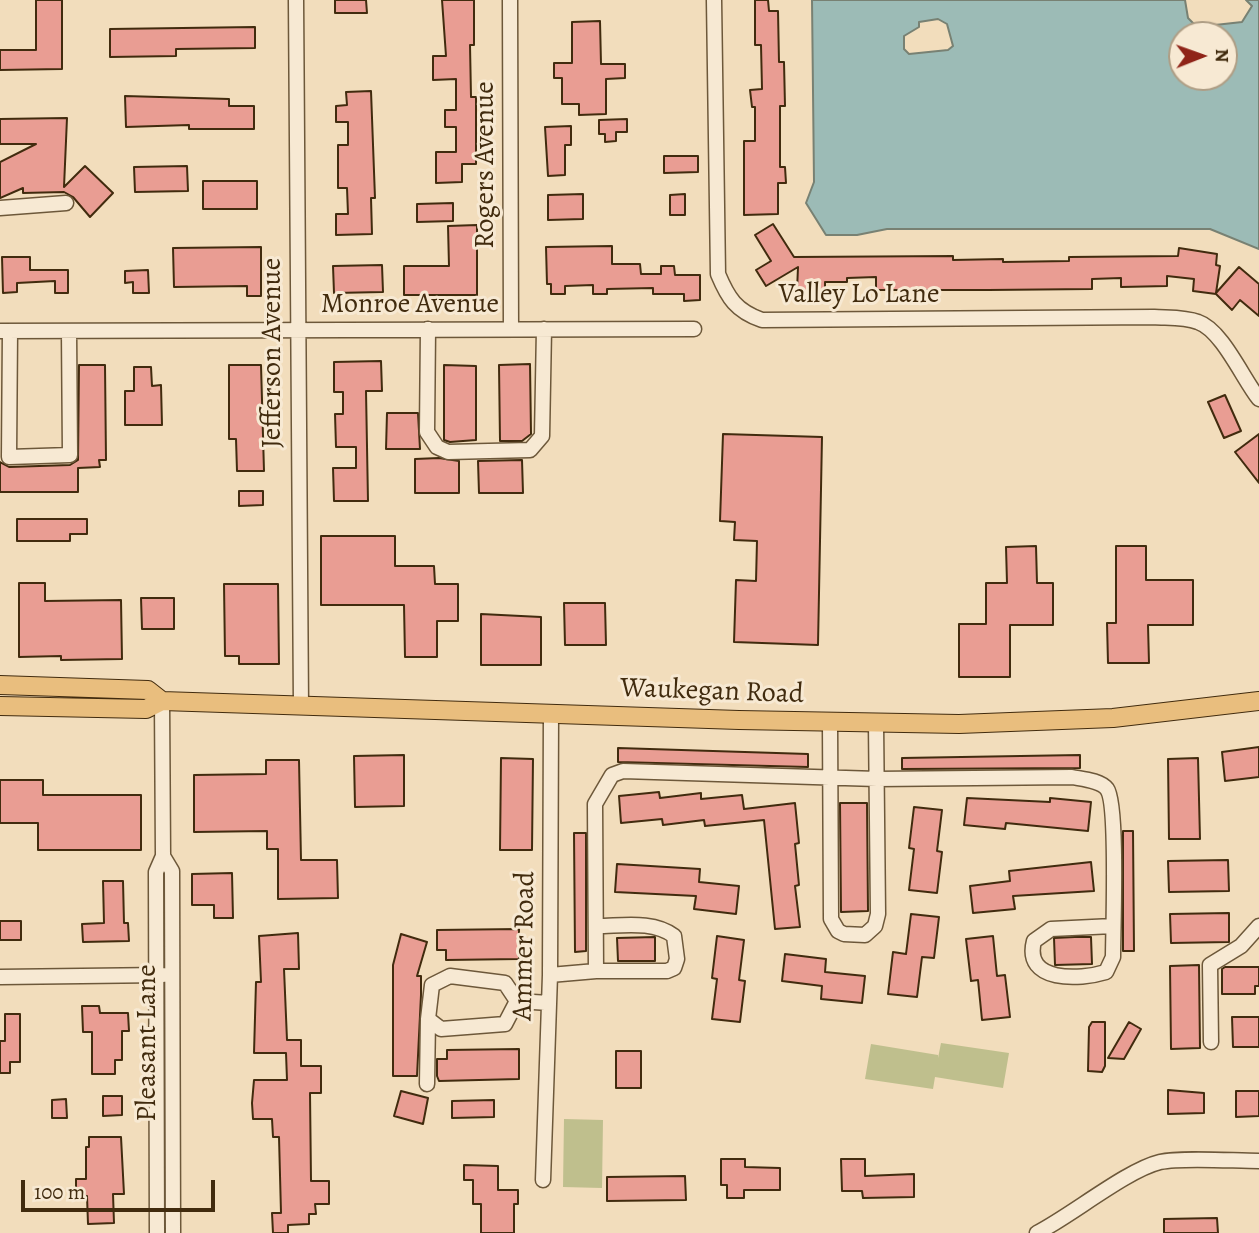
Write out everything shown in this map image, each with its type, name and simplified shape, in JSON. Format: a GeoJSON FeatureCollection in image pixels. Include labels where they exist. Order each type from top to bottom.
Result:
{"type":"FeatureCollection","features":[{"type":"Feature","properties":{"kind":"main road","name":"Waukegan Road"},"geometry":{"type":"LineString","coordinates":[[0,685],[148,690],[162,701]]}},
{"type":"Feature","properties":{"kind":"main road","name":"Waukegan Road"},"geometry":{"type":"LineString","coordinates":[[0,706],[146,709],[162,701],[876,723],[1113,718],[1259,701]]}},
{"type":"Feature","properties":{"kind":"street","name":"Jefferson Avenue"},"geometry":{"type":"LineString","coordinates":[[296,0],[301,706]]}},
{"type":"Feature","properties":{"kind":"street","name":"Rogers Avenue"},"geometry":{"type":"LineString","coordinates":[[510,0],[511,329]]}},
{"type":"Feature","properties":{"kind":"street","name":"Valley Lo Lane"},"geometry":{"type":"LineString","coordinates":[[714,0],[718,274],[729,300],[744,314],[762,320],[1154,317],[1196,321],[1206,326],[1222,343],[1259,399]]}},
{"type":"Feature","properties":{"kind":"street"},"geometry":{"type":"LineString","coordinates":[[0,208],[66,203]]}},
{"type":"Feature","properties":{"kind":"street","name":"Monroe Avenue"},"geometry":{"type":"LineString","coordinates":[[5,331],[694,328]]}},
{"type":"Feature","properties":{"kind":"street"},"geometry":{"type":"LineString","coordinates":[[428,330],[426,432],[436,447],[448,452],[530,450],[539,443],[543,424],[544,329]]}},
{"type":"Feature","properties":{"kind":"street"},"geometry":{"type":"LineString","coordinates":[[5,331],[9,457],[69,456],[69,331]]}},
{"type":"Feature","properties":{"kind":"street","name":"Pleasant Lane"},"geometry":{"type":"LineString","coordinates":[[157,1233],[156,872],[163,856],[162,701]]}},
{"type":"Feature","properties":{"kind":"street","name":"Ammer Road"},"geometry":{"type":"LineString","coordinates":[[543,1180],[550,975],[551,713]]}},
{"type":"Feature","properties":{"kind":"street"},"geometry":{"type":"LineString","coordinates":[[830,722],[831,919],[838,930],[856,935],[865,934],[874,926],[878,914],[876,723]]}},
{"type":"Feature","properties":{"kind":"street"},"geometry":{"type":"LineString","coordinates":[[596,971],[595,804],[603,785],[612,775],[623,771],[877,779],[1072,778],[1105,786],[1110,792],[1113,835],[1113,957],[1106,972],[1049,975],[1037,969],[1032,957],[1034,941],[1051,929],[1112,926]]}},
{"type":"Feature","properties":{"kind":"street","name":"Pleasant Lane"},"geometry":{"type":"LineString","coordinates":[[163,856],[172,871],[173,1233]]}},
{"type":"Feature","properties":{"kind":"street"},"geometry":{"type":"LineString","coordinates":[[550,975],[596,971],[667,971],[674,968],[677,959],[674,936],[667,931],[655,926],[597,926]]}},
{"type":"Feature","properties":{"kind":"street"},"geometry":{"type":"LineString","coordinates":[[1211,1042],[1210,965],[1241,946],[1259,926]]}},
{"type":"Feature","properties":{"kind":"street"},"geometry":{"type":"LineString","coordinates":[[0,977],[172,974]]}},
{"type":"Feature","properties":{"kind":"street"},"geometry":{"type":"LineString","coordinates":[[426,1084],[432,985],[450,976],[505,983],[517,1001]]}},
{"type":"Feature","properties":{"kind":"street"},"geometry":{"type":"LineString","coordinates":[[517,1001],[549,1003]]}},
{"type":"Feature","properties":{"kind":"street"},"geometry":{"type":"LineString","coordinates":[[428,1019],[441,1028],[505,1024],[517,1001]]}},
{"type":"Feature","properties":{"kind":"street"},"geometry":{"type":"LineString","coordinates":[[1037,1233],[1075,1213],[1120,1182],[1160,1162],[1259,1161]]}},
{"type":"Feature","properties":{"kind":"green space"},"geometry":{"type":"Polygon","coordinates":[[[941,1043],[1009,1053],[1003,1088],[935,1077],[933,1089],[865,1079],[871,1044],[938,1055],[938,1058],[941,1043]]]}},
{"type":"Feature","properties":{"kind":"green space"},"geometry":{"type":"Polygon","coordinates":[[[564,1119],[603,1120],[602,1188],[563,1187],[564,1119]]]}},
{"type":"Feature","properties":{"kind":"water"},"geometry":{"type":"Polygon","coordinates":[[[812,0],[1185,0],[1191,21],[1168,21],[1168,91],[1238,91],[1238,22],[1242,22],[1252,6],[1246,0],[1259,0],[1259,249],[1210,229],[887,229],[857,235],[826,235],[806,203],[814,182],[812,0]],[[938,19],[919,22],[919,27],[904,36],[904,49],[909,54],[948,50],[953,46],[947,24],[938,19]]]}},
{"type":"Feature","properties":{"kind":"building"},"geometry":{"type":"Polygon","coordinates":[[[36,0],[62,0],[62,69],[0,70],[0,50],[36,50],[36,0]]]}},
{"type":"Feature","properties":{"kind":"building"},"geometry":{"type":"Polygon","coordinates":[[[335,0],[366,0],[367,13],[335,13],[335,0]]]}},
{"type":"Feature","properties":{"kind":"building"},"geometry":{"type":"Polygon","coordinates":[[[442,0],[474,0],[474,45],[470,45],[471,97],[476,97],[476,164],[462,164],[462,182],[436,183],[436,152],[456,152],[456,127],[445,127],[445,110],[456,110],[456,79],[433,80],[433,56],[446,56],[442,0]]]}},
{"type":"Feature","properties":{"kind":"building"},"geometry":{"type":"Polygon","coordinates":[[[755,0],[768,0],[769,11],[778,11],[779,62],[784,62],[785,106],[780,106],[780,167],[785,167],[786,183],[778,183],[778,214],[744,215],[744,141],[755,141],[755,107],[752,107],[750,90],[762,89],[761,45],[755,45],[755,0]]]}},
{"type":"Feature","properties":{"kind":"building"},"geometry":{"type":"Polygon","coordinates":[[[600,21],[601,64],[625,64],[625,78],[606,79],[606,114],[579,115],[579,104],[562,104],[562,78],[554,78],[554,63],[572,63],[572,22],[600,21]]]}},
{"type":"Feature","properties":{"kind":"building"},"geometry":{"type":"Polygon","coordinates":[[[255,27],[255,48],[176,49],[176,56],[110,57],[110,29],[255,27]]]}},
{"type":"Feature","properties":{"kind":"building"},"geometry":{"type":"Polygon","coordinates":[[[371,91],[375,198],[371,198],[372,234],[336,235],[336,214],[348,214],[347,188],[338,188],[338,145],[348,145],[348,122],[336,122],[336,106],[347,105],[346,92],[371,91]]]}},
{"type":"Feature","properties":{"kind":"building"},"geometry":{"type":"Polygon","coordinates":[[[125,96],[229,99],[229,106],[254,106],[254,129],[189,129],[189,125],[126,127],[125,96]]]}},
{"type":"Feature","properties":{"kind":"building"},"geometry":{"type":"Polygon","coordinates":[[[67,118],[64,187],[85,166],[113,193],[90,217],[73,197],[64,192],[23,193],[23,188],[0,198],[0,162],[36,144],[0,144],[0,119],[67,118]]]}},
{"type":"Feature","properties":{"kind":"building"},"geometry":{"type":"Polygon","coordinates":[[[627,119],[627,132],[616,132],[616,141],[605,142],[605,134],[599,134],[599,120],[627,119]]]}},
{"type":"Feature","properties":{"kind":"building"},"geometry":{"type":"Polygon","coordinates":[[[571,126],[571,145],[565,145],[565,175],[548,176],[545,127],[571,126]]]}},
{"type":"Feature","properties":{"kind":"building"},"geometry":{"type":"Polygon","coordinates":[[[664,156],[698,156],[698,172],[664,173],[664,156]]]}},
{"type":"Feature","properties":{"kind":"building"},"geometry":{"type":"Polygon","coordinates":[[[187,166],[188,191],[135,192],[134,167],[187,166]]]}},
{"type":"Feature","properties":{"kind":"building"},"geometry":{"type":"Polygon","coordinates":[[[203,181],[257,181],[257,209],[203,209],[203,181]]]}},
{"type":"Feature","properties":{"kind":"building"},"geometry":{"type":"Polygon","coordinates":[[[583,194],[583,219],[548,220],[548,195],[583,194]]]}},
{"type":"Feature","properties":{"kind":"building"},"geometry":{"type":"Polygon","coordinates":[[[685,194],[685,215],[670,215],[670,195],[685,194]]]}},
{"type":"Feature","properties":{"kind":"building"},"geometry":{"type":"Polygon","coordinates":[[[453,203],[453,221],[417,222],[417,204],[453,203]]]}},
{"type":"Feature","properties":{"kind":"building"},"geometry":{"type":"Polygon","coordinates":[[[773,224],[794,257],[953,256],[953,260],[1003,259],[1003,262],[1069,261],[1069,257],[1178,256],[1179,248],[1217,254],[1216,265],[1220,266],[1216,293],[1239,267],[1259,284],[1259,316],[1240,300],[1232,310],[1216,294],[1193,291],[1194,279],[1167,276],[1167,286],[1121,287],[1121,278],[1092,279],[1092,289],[988,290],[876,290],[876,277],[847,278],[847,282],[825,282],[825,291],[797,291],[798,267],[766,286],[756,270],[771,261],[755,235],[773,224]]]}},
{"type":"Feature","properties":{"kind":"building"},"geometry":{"type":"Polygon","coordinates":[[[477,225],[477,295],[404,295],[404,266],[449,266],[448,226],[477,225]]]}},
{"type":"Feature","properties":{"kind":"building"},"geometry":{"type":"Polygon","coordinates":[[[612,246],[612,264],[640,264],[641,274],[661,274],[661,266],[674,266],[675,275],[700,275],[700,300],[684,301],[684,294],[653,294],[653,288],[607,289],[607,294],[593,294],[593,285],[565,286],[565,294],[551,294],[551,284],[547,284],[546,247],[612,246]]]}},
{"type":"Feature","properties":{"kind":"building"},"geometry":{"type":"Polygon","coordinates":[[[261,247],[261,296],[247,296],[247,286],[174,287],[173,248],[261,247]]]}},
{"type":"Feature","properties":{"kind":"building"},"geometry":{"type":"Polygon","coordinates":[[[2,257],[30,257],[30,270],[68,270],[68,293],[55,293],[55,281],[17,283],[17,292],[3,293],[2,257]]]}},
{"type":"Feature","properties":{"kind":"building"},"geometry":{"type":"Polygon","coordinates":[[[382,265],[383,292],[334,293],[333,266],[382,265]]]}},
{"type":"Feature","properties":{"kind":"building"},"geometry":{"type":"Polygon","coordinates":[[[148,270],[149,293],[133,293],[133,282],[125,283],[125,271],[148,270]]]}},
{"type":"Feature","properties":{"kind":"building"},"geometry":{"type":"Polygon","coordinates":[[[381,361],[382,391],[366,391],[368,501],[334,501],[333,468],[356,468],[356,447],[336,447],[335,414],[343,414],[343,392],[334,392],[334,362],[381,361]]]}},
{"type":"Feature","properties":{"kind":"building"},"geometry":{"type":"Polygon","coordinates":[[[530,364],[531,434],[522,441],[500,441],[499,365],[530,364]]]}},
{"type":"Feature","properties":{"kind":"building"},"geometry":{"type":"Polygon","coordinates":[[[79,365],[105,365],[106,460],[99,460],[100,467],[78,468],[78,492],[0,492],[0,462],[9,467],[70,465],[78,460],[79,365]]]}},
{"type":"Feature","properties":{"kind":"building"},"geometry":{"type":"Polygon","coordinates":[[[229,365],[261,365],[264,471],[237,471],[236,439],[229,439],[229,365]]]}},
{"type":"Feature","properties":{"kind":"building"},"geometry":{"type":"Polygon","coordinates":[[[444,365],[476,366],[476,440],[444,440],[444,365]]]}},
{"type":"Feature","properties":{"kind":"building"},"geometry":{"type":"Polygon","coordinates":[[[134,367],[151,367],[152,386],[161,385],[162,425],[125,425],[125,391],[134,391],[134,367]]]}},
{"type":"Feature","properties":{"kind":"building"},"geometry":{"type":"Polygon","coordinates":[[[1225,395],[1241,431],[1224,438],[1208,402],[1225,395]]]}},
{"type":"Feature","properties":{"kind":"building"},"geometry":{"type":"Polygon","coordinates":[[[387,413],[418,413],[420,449],[386,449],[387,413]]]}},
{"type":"Feature","properties":{"kind":"building"},"geometry":{"type":"Polygon","coordinates":[[[723,434],[822,437],[818,645],[734,642],[736,580],[756,581],[757,541],[734,540],[735,522],[720,521],[723,434]]]}},
{"type":"Feature","properties":{"kind":"building"},"geometry":{"type":"Polygon","coordinates":[[[1259,434],[1259,483],[1235,452],[1259,434]]]}},
{"type":"Feature","properties":{"kind":"building"},"geometry":{"type":"Polygon","coordinates":[[[415,459],[459,461],[459,493],[415,493],[415,459]]]}},
{"type":"Feature","properties":{"kind":"building"},"geometry":{"type":"Polygon","coordinates":[[[522,460],[523,493],[479,493],[478,461],[522,460]]]}},
{"type":"Feature","properties":{"kind":"building"},"geometry":{"type":"Polygon","coordinates":[[[239,491],[263,491],[263,505],[239,506],[239,491]]]}},
{"type":"Feature","properties":{"kind":"building"},"geometry":{"type":"Polygon","coordinates":[[[17,519],[87,519],[87,534],[70,534],[70,541],[17,541],[17,519]]]}},
{"type":"Feature","properties":{"kind":"building"},"geometry":{"type":"Polygon","coordinates":[[[321,536],[395,536],[395,566],[434,566],[435,584],[458,584],[458,621],[437,621],[437,657],[405,657],[404,605],[321,605],[321,536]]]}},
{"type":"Feature","properties":{"kind":"building"},"geometry":{"type":"Polygon","coordinates":[[[1036,546],[1037,583],[1053,583],[1053,625],[1010,625],[1010,677],[959,677],[959,624],[986,624],[986,583],[1007,583],[1006,547],[1036,546]]]}},
{"type":"Feature","properties":{"kind":"building"},"geometry":{"type":"Polygon","coordinates":[[[1116,546],[1146,546],[1146,580],[1193,580],[1193,625],[1148,625],[1149,663],[1108,663],[1107,623],[1116,623],[1116,546]]]}},
{"type":"Feature","properties":{"kind":"building"},"geometry":{"type":"Polygon","coordinates":[[[19,583],[45,583],[45,601],[121,600],[122,659],[61,660],[61,656],[19,657],[19,583]]]}},
{"type":"Feature","properties":{"kind":"building"},"geometry":{"type":"Polygon","coordinates":[[[224,584],[278,584],[279,664],[239,664],[239,656],[225,656],[224,584]]]}},
{"type":"Feature","properties":{"kind":"building"},"geometry":{"type":"Polygon","coordinates":[[[141,598],[174,598],[174,629],[142,629],[141,598]]]}},
{"type":"Feature","properties":{"kind":"building"},"geometry":{"type":"Polygon","coordinates":[[[564,603],[605,603],[606,645],[565,645],[564,603]]]}},
{"type":"Feature","properties":{"kind":"building"},"geometry":{"type":"Polygon","coordinates":[[[481,614],[541,617],[541,665],[481,665],[481,614]]]}},
{"type":"Feature","properties":{"kind":"building"},"geometry":{"type":"Polygon","coordinates":[[[1259,747],[1259,777],[1225,781],[1222,752],[1259,747]]]}},
{"type":"Feature","properties":{"kind":"building"},"geometry":{"type":"Polygon","coordinates":[[[618,748],[808,754],[808,767],[618,762],[618,748]]]}},
{"type":"Feature","properties":{"kind":"building"},"geometry":{"type":"Polygon","coordinates":[[[404,755],[404,806],[355,807],[354,756],[404,755]]]}},
{"type":"Feature","properties":{"kind":"building"},"geometry":{"type":"Polygon","coordinates":[[[1080,755],[1080,768],[902,769],[902,758],[1080,755]]]}},
{"type":"Feature","properties":{"kind":"building"},"geometry":{"type":"Polygon","coordinates":[[[501,758],[533,759],[532,850],[500,850],[501,758]]]}},
{"type":"Feature","properties":{"kind":"building"},"geometry":{"type":"Polygon","coordinates":[[[1198,758],[1200,839],[1169,839],[1168,759],[1198,758]]]}},
{"type":"Feature","properties":{"kind":"building"},"geometry":{"type":"Polygon","coordinates":[[[266,760],[299,760],[301,860],[337,860],[338,898],[278,899],[278,849],[267,849],[267,831],[194,832],[194,775],[266,774],[266,760]]]}},
{"type":"Feature","properties":{"kind":"building"},"geometry":{"type":"Polygon","coordinates":[[[0,780],[43,780],[43,795],[141,795],[141,850],[38,850],[38,823],[0,823],[0,780]]]}},
{"type":"Feature","properties":{"kind":"building"},"geometry":{"type":"Polygon","coordinates":[[[659,792],[660,798],[701,793],[701,799],[742,795],[744,809],[795,803],[799,885],[795,886],[800,927],[775,929],[764,820],[705,826],[704,820],[663,825],[662,819],[621,823],[619,796],[659,792]]]}},
{"type":"Feature","properties":{"kind":"building"},"geometry":{"type":"Polygon","coordinates":[[[967,798],[1050,802],[1050,798],[1091,802],[1088,831],[1006,823],[1005,829],[964,825],[967,798]]]}},
{"type":"Feature","properties":{"kind":"building"},"geometry":{"type":"Polygon","coordinates":[[[840,803],[867,803],[868,911],[841,912],[840,803]]]}},
{"type":"Feature","properties":{"kind":"building"},"geometry":{"type":"Polygon","coordinates":[[[914,807],[942,810],[937,851],[942,852],[937,893],[909,890],[914,849],[909,848],[914,807]]]}},
{"type":"Feature","properties":{"kind":"building"},"geometry":{"type":"Polygon","coordinates":[[[1123,831],[1133,831],[1134,951],[1123,951],[1123,831]]]}},
{"type":"Feature","properties":{"kind":"building"},"geometry":{"type":"Polygon","coordinates":[[[574,833],[586,833],[586,951],[575,952],[574,833]]]}},
{"type":"Feature","properties":{"kind":"building"},"geometry":{"type":"Polygon","coordinates":[[[1228,860],[1229,891],[1169,892],[1168,861],[1228,860]]]}},
{"type":"Feature","properties":{"kind":"building"},"geometry":{"type":"Polygon","coordinates":[[[1091,862],[1094,891],[1013,896],[1015,909],[973,913],[970,886],[1010,881],[1009,871],[1091,862]]]}},
{"type":"Feature","properties":{"kind":"building"},"geometry":{"type":"Polygon","coordinates":[[[617,864],[700,869],[699,882],[739,886],[736,914],[694,909],[696,896],[615,892],[617,864]]]}},
{"type":"Feature","properties":{"kind":"building"},"geometry":{"type":"Polygon","coordinates":[[[232,873],[233,918],[214,918],[214,905],[192,905],[192,874],[232,873]]]}},
{"type":"Feature","properties":{"kind":"building"},"geometry":{"type":"Polygon","coordinates":[[[103,881],[123,881],[124,923],[128,923],[129,941],[83,942],[82,924],[104,923],[103,881]]]}},
{"type":"Feature","properties":{"kind":"building"},"geometry":{"type":"Polygon","coordinates":[[[1229,913],[1229,942],[1171,943],[1170,914],[1229,913]]]}},
{"type":"Feature","properties":{"kind":"building"},"geometry":{"type":"Polygon","coordinates":[[[911,914],[939,917],[934,958],[922,957],[917,997],[888,994],[893,952],[906,954],[911,914]]]}},
{"type":"Feature","properties":{"kind":"building"},"geometry":{"type":"Polygon","coordinates":[[[0,921],[21,921],[21,940],[0,940],[0,921]]]}},
{"type":"Feature","properties":{"kind":"building"},"geometry":{"type":"Polygon","coordinates":[[[519,929],[519,959],[446,960],[446,950],[437,950],[437,930],[519,929]]]}},
{"type":"Feature","properties":{"kind":"building"},"geometry":{"type":"Polygon","coordinates":[[[298,933],[299,969],[284,969],[287,1040],[301,1040],[301,1066],[321,1066],[321,1093],[310,1093],[311,1181],[329,1181],[329,1204],[315,1204],[316,1214],[309,1214],[309,1224],[288,1225],[288,1233],[273,1233],[272,1213],[281,1213],[279,1137],[273,1137],[272,1119],[253,1119],[252,1103],[254,1080],[287,1080],[286,1053],[254,1053],[256,982],[261,982],[259,936],[298,933]]]}},
{"type":"Feature","properties":{"kind":"building"},"geometry":{"type":"Polygon","coordinates":[[[401,934],[427,942],[417,976],[421,976],[421,995],[417,1076],[393,1076],[393,965],[401,934]]]}},
{"type":"Feature","properties":{"kind":"building"},"geometry":{"type":"Polygon","coordinates":[[[717,936],[744,940],[739,980],[745,981],[740,1022],[712,1019],[717,979],[712,978],[717,936]]]}},
{"type":"Feature","properties":{"kind":"building"},"geometry":{"type":"Polygon","coordinates":[[[993,936],[997,976],[1005,975],[1010,1017],[982,1020],[978,980],[971,981],[966,939],[993,936]]]}},
{"type":"Feature","properties":{"kind":"building"},"geometry":{"type":"Polygon","coordinates":[[[655,937],[655,961],[618,961],[617,938],[655,937]]]}},
{"type":"Feature","properties":{"kind":"building"},"geometry":{"type":"Polygon","coordinates":[[[1091,937],[1092,964],[1055,965],[1054,938],[1091,937]]]}},
{"type":"Feature","properties":{"kind":"building"},"geometry":{"type":"Polygon","coordinates":[[[785,954],[826,959],[825,972],[865,976],[862,1003],[821,999],[822,986],[782,981],[785,954]]]}},
{"type":"Feature","properties":{"kind":"building"},"geometry":{"type":"Polygon","coordinates":[[[1199,965],[1200,1048],[1171,1049],[1170,966],[1199,965]]]}},
{"type":"Feature","properties":{"kind":"building"},"geometry":{"type":"Polygon","coordinates":[[[1259,967],[1259,986],[1255,986],[1255,994],[1222,994],[1222,969],[1259,967]]]}},
{"type":"Feature","properties":{"kind":"building"},"geometry":{"type":"Polygon","coordinates":[[[82,1006],[99,1006],[100,1013],[128,1013],[129,1031],[122,1031],[122,1060],[115,1060],[115,1074],[92,1074],[92,1032],[83,1032],[82,1006]]]}},
{"type":"Feature","properties":{"kind":"building"},"geometry":{"type":"Polygon","coordinates":[[[5,1014],[20,1014],[20,1062],[10,1062],[10,1073],[0,1073],[0,1041],[5,1041],[5,1014]]]}},
{"type":"Feature","properties":{"kind":"building"},"geometry":{"type":"Polygon","coordinates":[[[1232,1017],[1259,1017],[1259,1047],[1233,1047],[1232,1017]]]}},
{"type":"Feature","properties":{"kind":"building"},"geometry":{"type":"Polygon","coordinates":[[[1092,1022],[1105,1022],[1105,1066],[1102,1072],[1088,1071],[1089,1027],[1092,1022]]]}},
{"type":"Feature","properties":{"kind":"building"},"geometry":{"type":"Polygon","coordinates":[[[1129,1022],[1141,1029],[1124,1059],[1108,1058],[1129,1022]]]}},
{"type":"Feature","properties":{"kind":"building"},"geometry":{"type":"Polygon","coordinates":[[[519,1049],[519,1079],[439,1081],[437,1076],[437,1059],[447,1059],[447,1050],[519,1049]]]}},
{"type":"Feature","properties":{"kind":"building"},"geometry":{"type":"Polygon","coordinates":[[[616,1051],[641,1051],[641,1088],[616,1088],[616,1051]]]}},
{"type":"Feature","properties":{"kind":"building"},"geometry":{"type":"Polygon","coordinates":[[[1168,1090],[1204,1093],[1204,1113],[1168,1114],[1168,1090]]]}},
{"type":"Feature","properties":{"kind":"building"},"geometry":{"type":"Polygon","coordinates":[[[401,1091],[428,1098],[423,1124],[394,1116],[401,1091]]]}},
{"type":"Feature","properties":{"kind":"building"},"geometry":{"type":"Polygon","coordinates":[[[1236,1091],[1259,1091],[1259,1116],[1236,1117],[1236,1091]]]}},
{"type":"Feature","properties":{"kind":"building"},"geometry":{"type":"Polygon","coordinates":[[[103,1096],[122,1096],[122,1115],[103,1116],[103,1096]]]}},
{"type":"Feature","properties":{"kind":"building"},"geometry":{"type":"Polygon","coordinates":[[[66,1099],[67,1118],[52,1118],[52,1100],[66,1099]]]}},
{"type":"Feature","properties":{"kind":"building"},"geometry":{"type":"Polygon","coordinates":[[[494,1100],[494,1117],[452,1118],[452,1101],[494,1100]]]}},
{"type":"Feature","properties":{"kind":"building"},"geometry":{"type":"Polygon","coordinates":[[[89,1137],[121,1137],[124,1194],[113,1194],[114,1223],[88,1224],[87,1196],[76,1196],[76,1179],[86,1179],[86,1147],[89,1147],[89,1137]]]}},
{"type":"Feature","properties":{"kind":"building"},"geometry":{"type":"Polygon","coordinates":[[[721,1159],[745,1159],[745,1167],[780,1168],[780,1190],[744,1190],[744,1198],[727,1198],[727,1185],[721,1185],[721,1159]]]}},
{"type":"Feature","properties":{"kind":"building"},"geometry":{"type":"Polygon","coordinates":[[[841,1159],[865,1159],[865,1176],[914,1174],[914,1197],[863,1198],[862,1191],[842,1191],[841,1159]]]}},
{"type":"Feature","properties":{"kind":"building"},"geometry":{"type":"Polygon","coordinates":[[[464,1165],[498,1166],[498,1190],[518,1190],[518,1204],[514,1204],[514,1233],[481,1233],[481,1204],[473,1204],[473,1180],[464,1180],[464,1165]]]}},
{"type":"Feature","properties":{"kind":"building"},"geometry":{"type":"Polygon","coordinates":[[[685,1176],[686,1200],[607,1201],[607,1177],[685,1176]]]}},
{"type":"Feature","properties":{"kind":"building"},"geometry":{"type":"Polygon","coordinates":[[[1217,1218],[1218,1233],[1164,1233],[1164,1219],[1217,1218]]]}}]}
